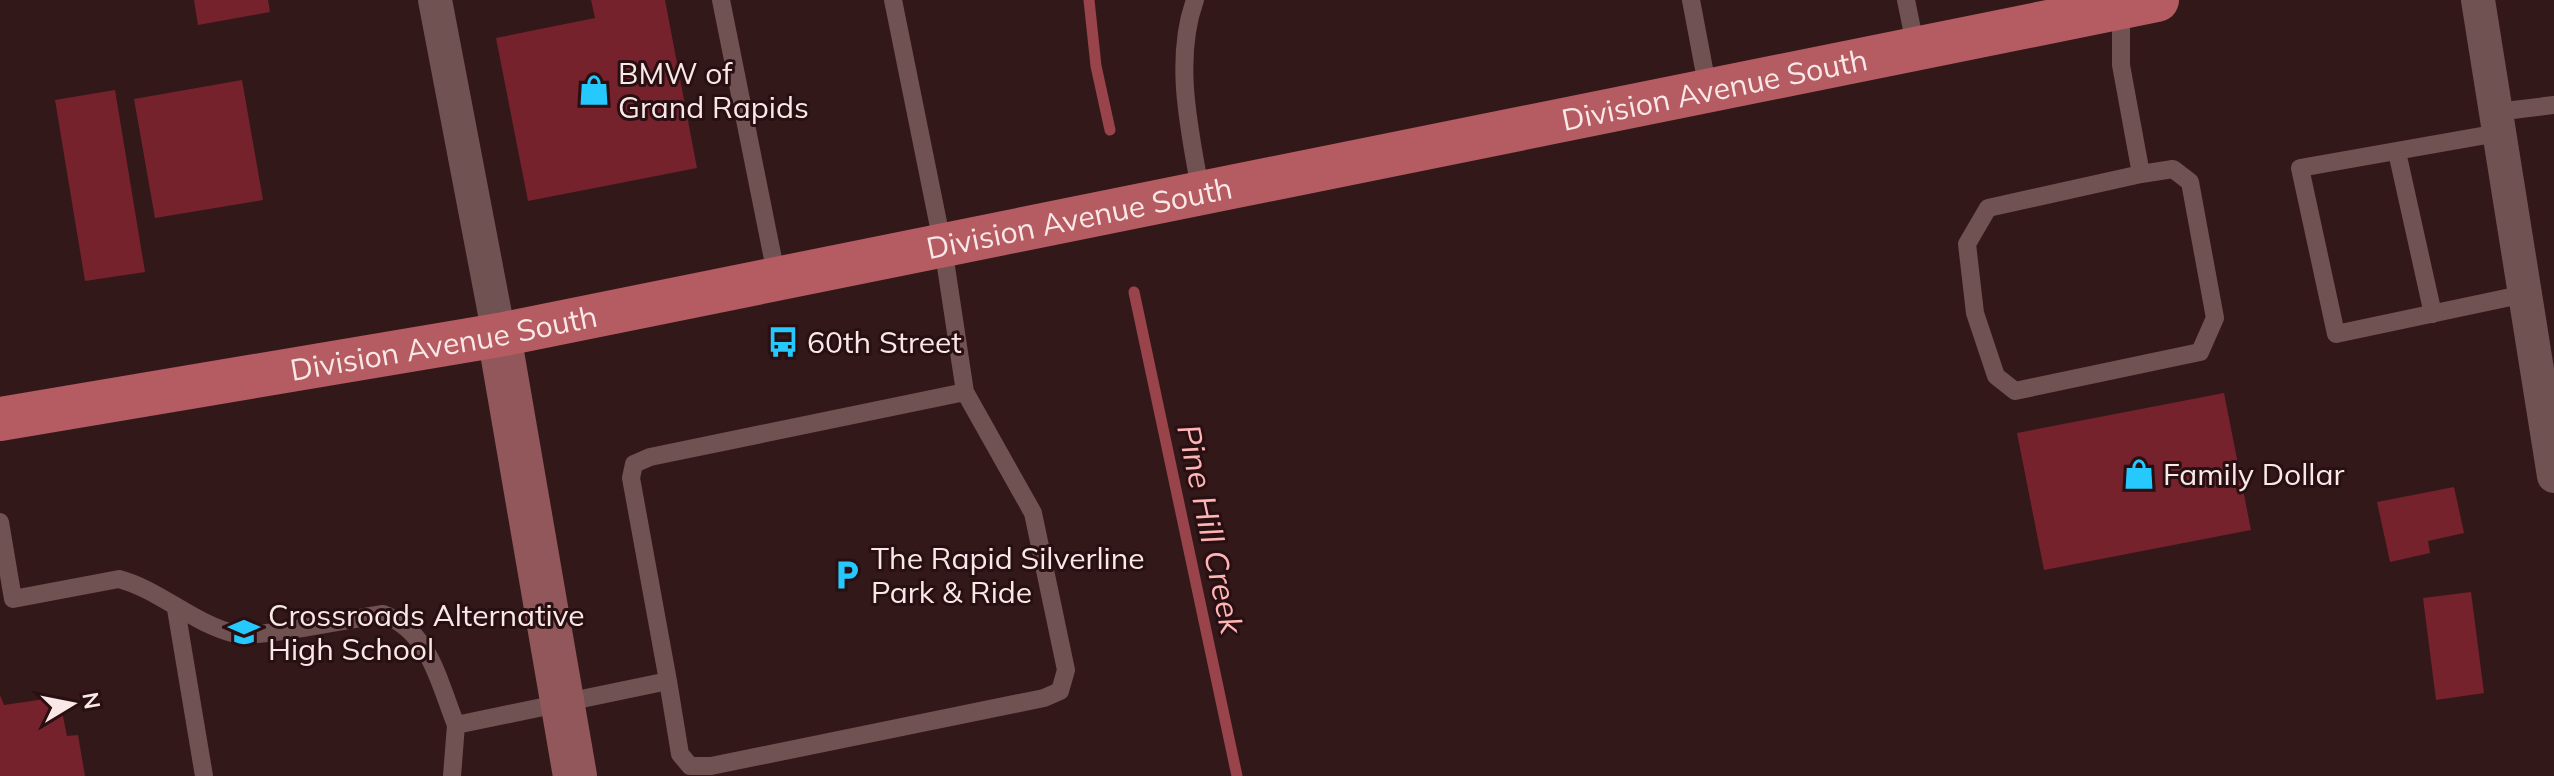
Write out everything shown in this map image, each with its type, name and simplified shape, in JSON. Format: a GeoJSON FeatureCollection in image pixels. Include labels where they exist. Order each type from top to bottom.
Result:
{"type":"FeatureCollection","features":[{"type":"Feature","properties":{"kind":"main road","name":"Division Avenue South"},"geometry":{"type":"LineString","coordinates":[[0,419],[499,335],[1916,49],[2133,2]]}},
{"type":"Feature","properties":{"kind":"main road"},"geometry":{"type":"LineString","coordinates":[[499,335],[575,776]]}},
{"type":"Feature","properties":{"kind":"street"},"geometry":{"type":"LineString","coordinates":[[435,0],[499,335]]}},
{"type":"Feature","properties":{"kind":"street"},"geometry":{"type":"LineString","coordinates":[[2478,0],[2554,476]]}},
{"type":"Feature","properties":{"kind":"lane"},"geometry":{"type":"LineString","coordinates":[[721,0],[777,279]]}},
{"type":"Feature","properties":{"kind":"lane"},"geometry":{"type":"LineString","coordinates":[[893,0],[943,247],[965,392],[1033,513],[1066,670],[1060,691],[1044,698],[711,766],[690,766],[680,754],[631,478],[634,464],[650,457],[965,392]]}},
{"type":"Feature","properties":{"kind":"lane"},"geometry":{"type":"LineString","coordinates":[[1195,0],[1184,56],[1189,126],[1201,194]]}},
{"type":"Feature","properties":{"kind":"lane"},"geometry":{"type":"LineString","coordinates":[[1691,0],[1708,90]]}},
{"type":"Feature","properties":{"kind":"lane"},"geometry":{"type":"LineString","coordinates":[[1906,0],[1916,49]]}},
{"type":"Feature","properties":{"kind":"lane"},"geometry":{"type":"LineString","coordinates":[[2133,2],[2121,65],[2141,174]]}},
{"type":"Feature","properties":{"kind":"lane"},"geometry":{"type":"LineString","coordinates":[[2525,294],[2336,334],[2300,168],[2397,152],[2554,105]]}},
{"type":"Feature","properties":{"kind":"lane"},"geometry":{"type":"LineString","coordinates":[[2397,152],[2433,314]]}},
{"type":"Feature","properties":{"kind":"lane"},"geometry":{"type":"LineString","coordinates":[[2173,169],[2190,182],[2215,318],[2200,352],[2015,391],[1996,376],[1975,313],[1967,244],[1988,208],[2141,174],[2173,169]]}},
{"type":"Feature","properties":{"kind":"lane"},"geometry":{"type":"LineString","coordinates":[[0,522],[6,600],[119,579],[136,583],[176,609],[238,635],[383,614],[402,621],[419,637],[456,725],[452,776]]}},
{"type":"Feature","properties":{"kind":"lane"},"geometry":{"type":"LineString","coordinates":[[176,609],[204,776]]}},
{"type":"Feature","properties":{"kind":"lane"},"geometry":{"type":"LineString","coordinates":[[456,725],[668,681]]}},
{"type":"Feature","properties":{"kind":"building"},"geometry":{"type":"Polygon","coordinates":[[[194,0],[268,0],[270,12],[198,25],[194,0]]]}},
{"type":"Feature","properties":{"kind":"building"},"geometry":{"type":"Polygon","coordinates":[[[591,0],[665,0],[697,168],[528,201],[496,38],[595,18],[591,0]]]}},
{"type":"Feature","properties":{"kind":"building"},"geometry":{"type":"Polygon","coordinates":[[[242,80],[263,200],[155,218],[134,99],[242,80]]]}},
{"type":"Feature","properties":{"kind":"building"},"geometry":{"type":"Polygon","coordinates":[[[115,90],[145,272],[85,281],[55,100],[115,90]]]}},
{"type":"Feature","properties":{"kind":"building"},"geometry":{"type":"Polygon","coordinates":[[[2224,393],[2251,530],[2044,570],[2017,433],[2224,393]]]}},
{"type":"Feature","properties":{"kind":"building"},"geometry":{"type":"Polygon","coordinates":[[[2454,487],[2464,533],[2428,541],[2430,553],[2390,562],[2377,502],[2454,487]]]}},
{"type":"Feature","properties":{"kind":"building"},"geometry":{"type":"Polygon","coordinates":[[[2471,592],[2484,693],[2436,700],[2423,598],[2471,592]]]}},
{"type":"Feature","properties":{"kind":"building"},"geometry":{"type":"Polygon","coordinates":[[[0,695],[4,705],[59,697],[67,736],[78,735],[85,776],[0,776],[0,695]]]}},
{"type":"Feature","properties":{"kind":"waterway","name":"Pine Hill Creek"},"geometry":{"type":"LineString","coordinates":[[1089,0],[1096,66],[1110,130]]}},
{"type":"Feature","properties":{"kind":"waterway","name":"Pine Hill Creek"},"geometry":{"type":"LineString","coordinates":[[1134,292],[1237,776]]}},
{"type":"Feature","properties":{"kind":"place","name":"BMW of Grand Rapids"},"geometry":{"type":"Point","coordinates":[594,90]}},
{"type":"Feature","properties":{"kind":"place","name":"60th Street"},"geometry":{"type":"Point","coordinates":[783,342]}},
{"type":"Feature","properties":{"kind":"place","name":"Family Dollar"},"geometry":{"type":"Point","coordinates":[2139,474]}},
{"type":"Feature","properties":{"kind":"place","name":"The Rapid Silverline Park & Ride"},"geometry":{"type":"Point","coordinates":[847,575]}},
{"type":"Feature","properties":{"kind":"place","name":"Crossroads Alternative High School"},"geometry":{"type":"Point","coordinates":[244,632]}}]}
